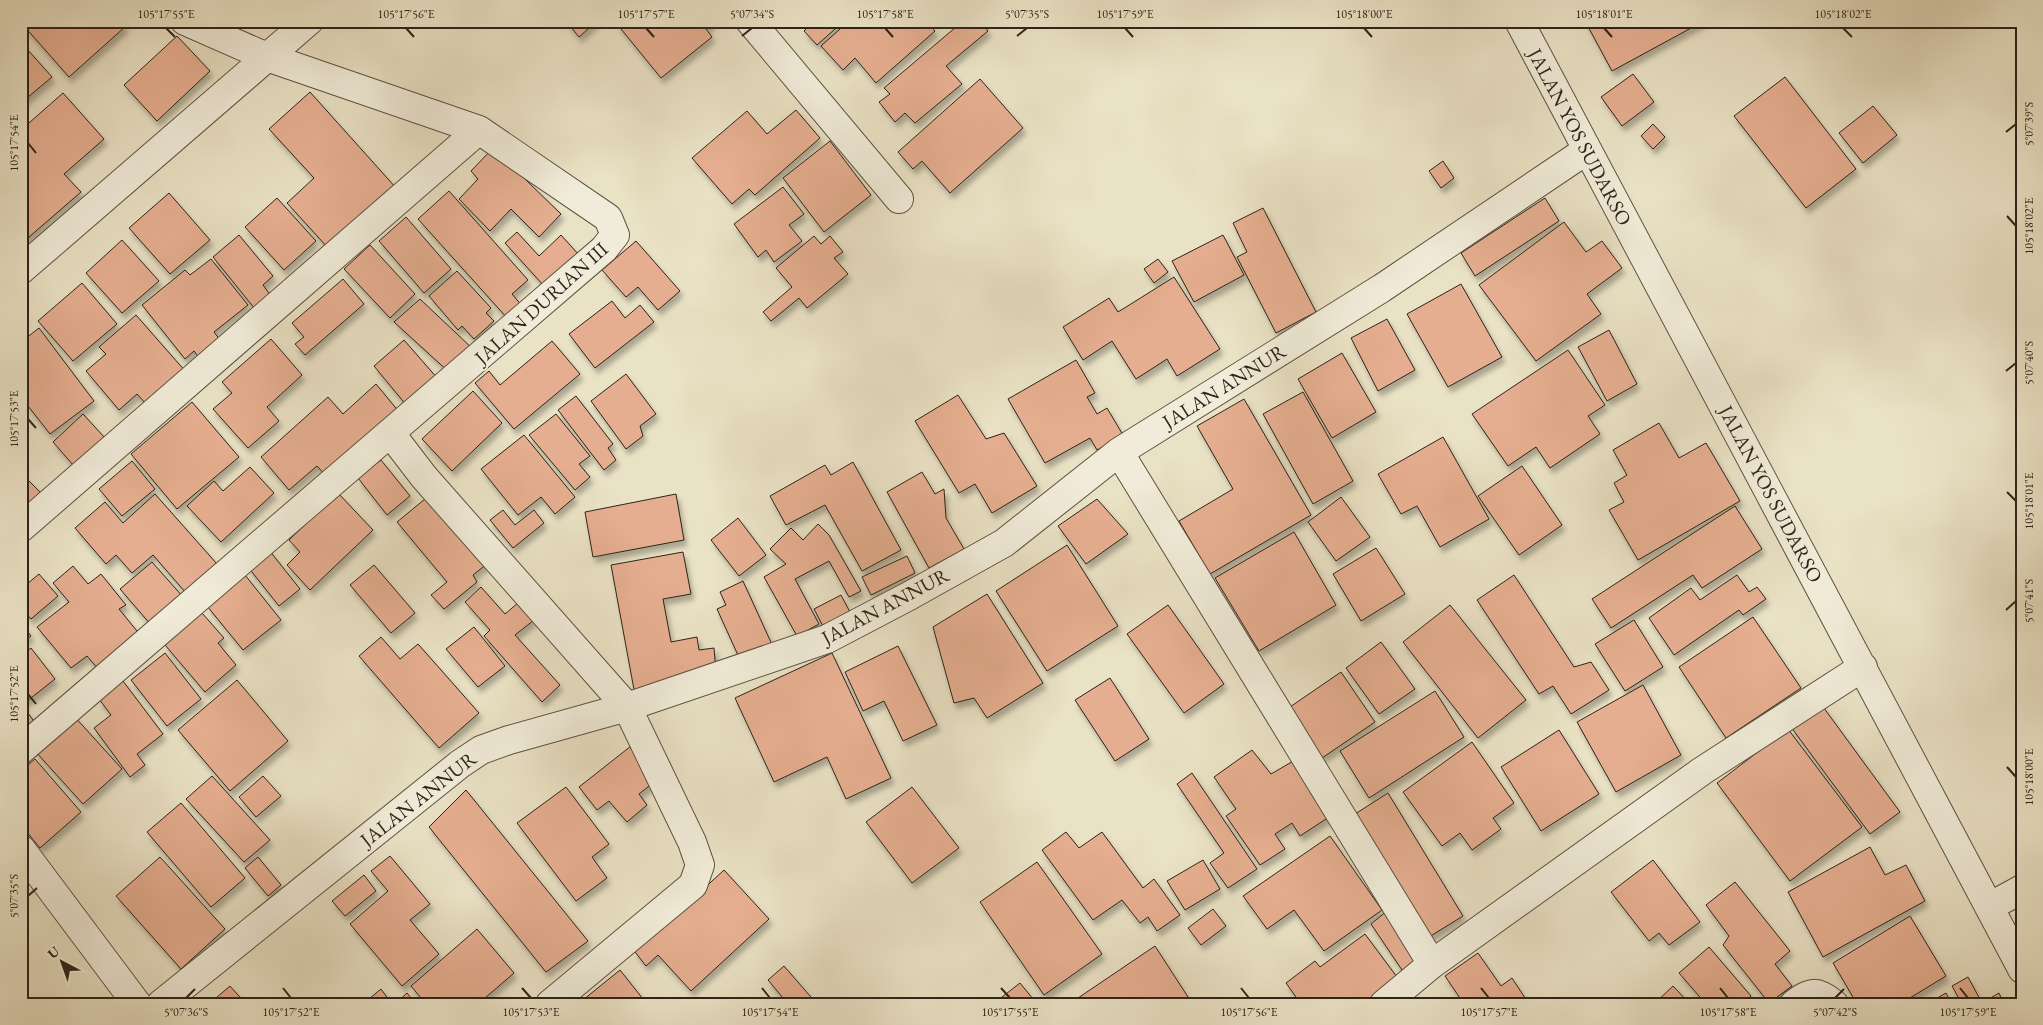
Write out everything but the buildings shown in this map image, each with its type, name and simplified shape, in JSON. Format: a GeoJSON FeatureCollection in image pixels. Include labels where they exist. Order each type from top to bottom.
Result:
{"type":"FeatureCollection","features":[{"type":"Feature","properties":{"kind":"street","name":"JALAN DURIAN III"},"geometry":{"type":"LineString","coordinates":[[185,21],[267,57],[479,130],[608,218],[615,235],[604,250],[391,434]]}},
{"type":"Feature","properties":{"kind":"street"},"geometry":{"type":"LineString","coordinates":[[21,270],[310,21]]}},
{"type":"Feature","properties":{"kind":"street"},"geometry":{"type":"LineString","coordinates":[[750,21],[899,199]]}},
{"type":"Feature","properties":{"kind":"street","name":"JALAN YOS SUDARSO"},"geometry":{"type":"LineString","coordinates":[[1519,21],[2022,968]]}},
{"type":"Feature","properties":{"kind":"street"},"geometry":{"type":"LineString","coordinates":[[21,528],[479,130]]}},
{"type":"Feature","properties":{"kind":"street","name":"JALAN ANNUR"},"geometry":{"type":"LineString","coordinates":[[161,1004],[460,764],[474,755],[509,740],[627,707],[835,635],[1004,543],[1119,452],[1382,288],[1587,150]]}},
{"type":"Feature","properties":{"kind":"street"},"geometry":{"type":"LineString","coordinates":[[21,750],[391,434],[424,477],[627,707],[692,842],[700,865],[693,885],[550,1004]]}},
{"type":"Feature","properties":{"kind":"street"},"geometry":{"type":"LineString","coordinates":[[1119,452],[1432,964]]}},
{"type":"Feature","properties":{"kind":"street"},"geometry":{"type":"LineString","coordinates":[[1384,1004],[1432,964],[1702,771],[1863,667]]}},
{"type":"Feature","properties":{"kind":"street"},"geometry":{"type":"LineString","coordinates":[[21,849],[137,1004]]}},
{"type":"Feature","properties":{"kind":"street"},"geometry":{"type":"LineString","coordinates":[[1990,908],[2022,889]]}},
{"type":"Feature","properties":{"kind":"street"},"geometry":{"type":"LineString","coordinates":[[1794,1004],[1807,994],[1825,997],[1834,1004]]}}]}
